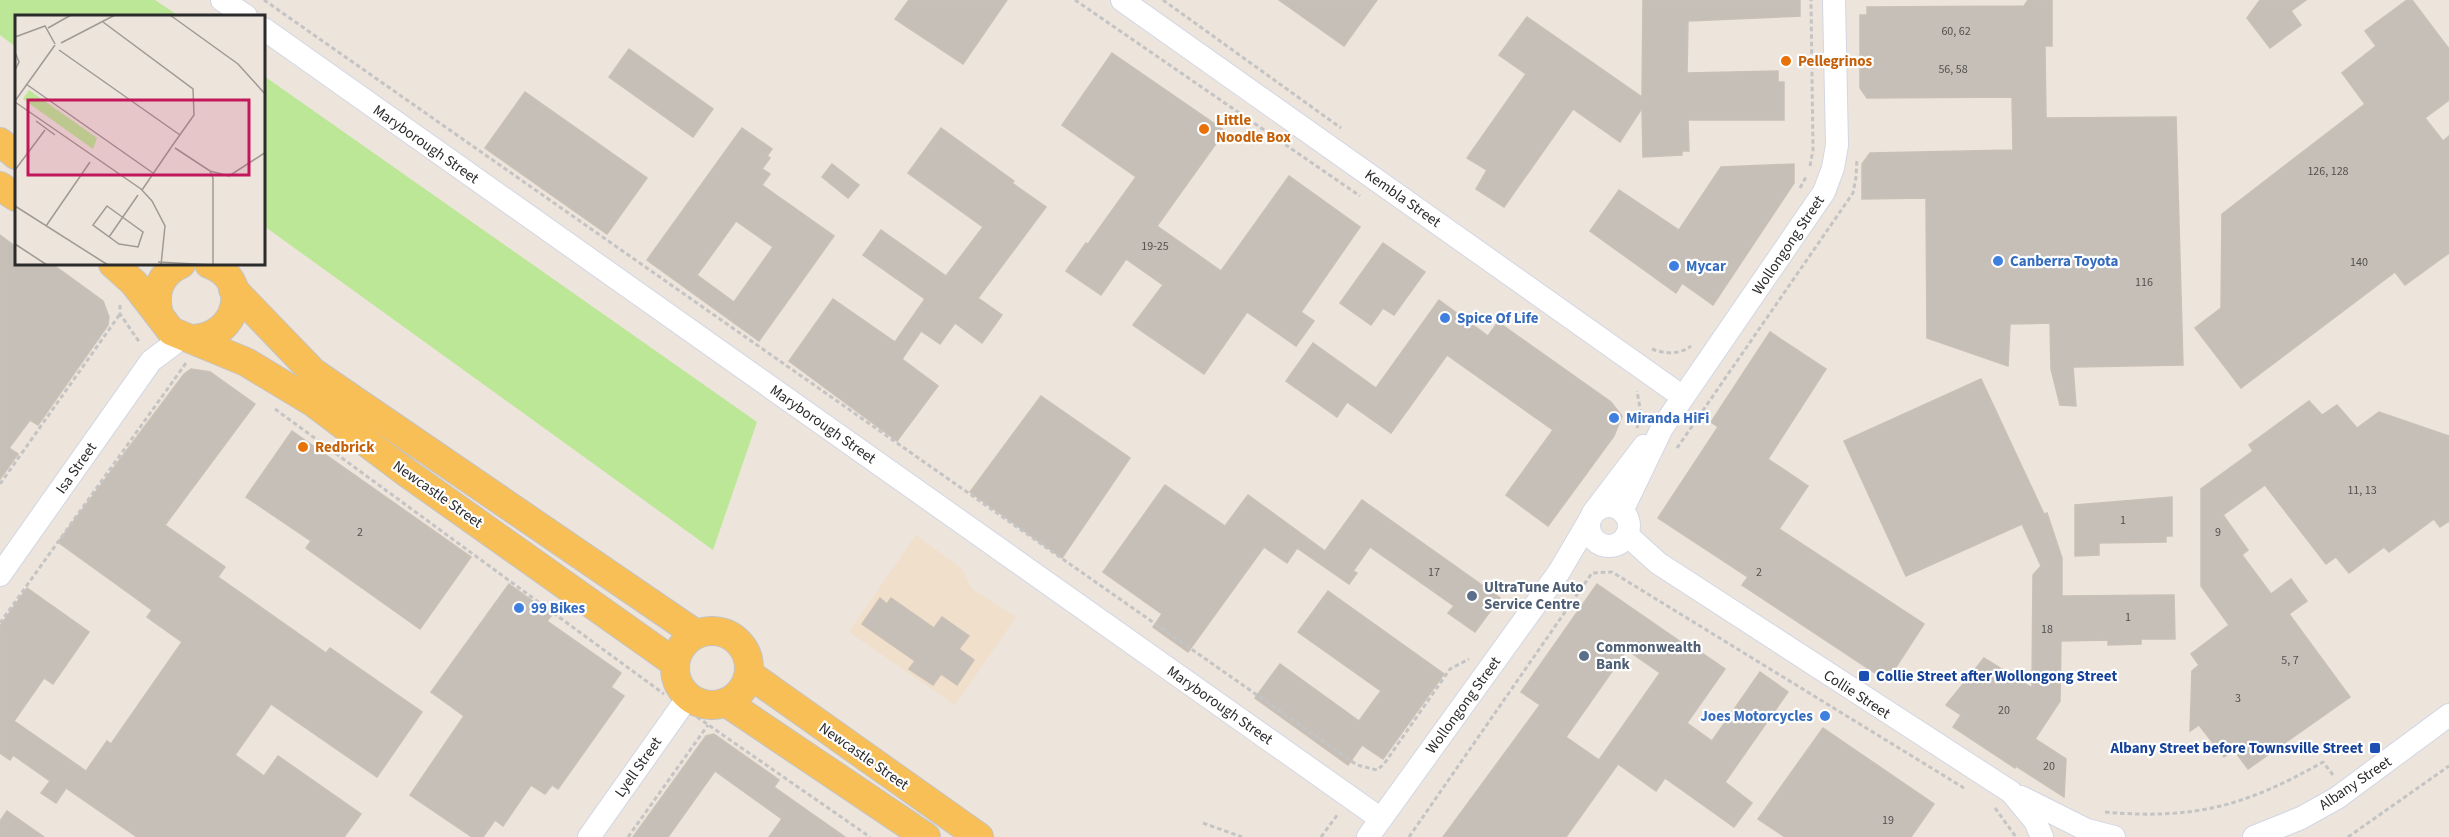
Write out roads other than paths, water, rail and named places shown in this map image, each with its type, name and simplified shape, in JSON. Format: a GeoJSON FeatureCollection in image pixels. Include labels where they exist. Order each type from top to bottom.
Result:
{"type":"FeatureCollection","features":[{"type":"Feature","properties":{"kind":"main road"},"geometry":{"type":"LineString","coordinates":[[0,142],[15,153]]}},
{"type":"Feature","properties":{"kind":"main road"},"geometry":{"type":"LineString","coordinates":[[0,186],[15,196]]}},
{"type":"Feature","properties":{"kind":"main road","name":"Newcastle Street"},"geometry":{"type":"LineString","coordinates":[[115,266],[134,283],[189,351],[246,362],[314,404],[407,473],[675,663]]}},
{"type":"Feature","properties":{"kind":"main road"},"geometry":{"type":"LineString","coordinates":[[160,316],[156,297],[160,284],[171,270],[178,266]]}},
{"type":"Feature","properties":{"kind":"main road","name":"Newcastle Street"},"geometry":{"type":"LineString","coordinates":[[212,266],[225,274],[233,289],[313,372],[696,634]]}},
{"type":"Feature","properties":{"kind":"main road"},"geometry":{"type":"LineString","coordinates":[[189,351],[225,326],[234,308],[233,289]]}},
{"type":"Feature","properties":{"kind":"main road"},"geometry":{"type":"LineString","coordinates":[[716,631],[735,639],[747,655],[749,674],[742,691],[727,703],[706,705],[684,702],[676,678],[675,663],[682,646],[696,634],[716,631]]}},
{"type":"Feature","properties":{"kind":"main road","name":"Newcastle Street"},"geometry":{"type":"LineString","coordinates":[[749,674],[979,837]]}},
{"type":"Feature","properties":{"kind":"main road"},"geometry":{"type":"LineString","coordinates":[[727,703],[926,837]]}},
{"type":"Feature","properties":{"kind":"street"},"geometry":{"type":"LineString","coordinates":[[222,0],[244,15]]}},
{"type":"Feature","properties":{"kind":"street","name":"Kembla Street"},"geometry":{"type":"LineString","coordinates":[[1122,0],[1683,397]]}},
{"type":"Feature","properties":{"kind":"street","name":"Wollongong Street"},"geometry":{"type":"LineString","coordinates":[[1622,511],[1662,428],[1824,192],[1833,168],[1837,145],[1834,0]]}},
{"type":"Feature","properties":{"kind":"street","name":"Maryborough Street"},"geometry":{"type":"LineString","coordinates":[[266,30],[1381,819]]}},
{"type":"Feature","properties":{"kind":"street","name":"Isa Street"},"geometry":{"type":"LineString","coordinates":[[0,575],[152,361],[160,316]]}},
{"type":"Feature","properties":{"kind":"street","name":"Isa Street"},"geometry":{"type":"LineString","coordinates":[[152,361],[189,351]]}},
{"type":"Feature","properties":{"kind":"street","name":"Wollongong Street"},"geometry":{"type":"LineString","coordinates":[[1368,837],[1559,572],[1591,517],[1637,452],[1662,428]]}},
{"type":"Feature","properties":{"kind":"street"},"geometry":{"type":"LineString","coordinates":[[1609,506],[1622,511],[1629,523],[1614,541],[1589,533],[1591,517],[1599,508],[1609,506]]}},
{"type":"Feature","properties":{"kind":"street","name":"Wollongong Street"},"geometry":{"type":"LineString","coordinates":[[1559,572],[1614,541]]}},
{"type":"Feature","properties":{"kind":"street","name":"Collie Street"},"geometry":{"type":"LineString","coordinates":[[1614,541],[1658,563],[2012,792],[2036,821],[2042,837]]}},
{"type":"Feature","properties":{"kind":"street","name":"Lyell Street"},"geometry":{"type":"LineString","coordinates":[[589,837],[684,702]]}},
{"type":"Feature","properties":{"kind":"street","name":"Albany Street"},"geometry":{"type":"LineString","coordinates":[[2254,837],[2301,818],[2345,792],[2449,715]]}},
{"type":"Feature","properties":{"kind":"street"},"geometry":{"type":"LineString","coordinates":[[2012,792],[2087,830],[2114,837]]}},
{"type":"Feature","properties":{"kind":"place","name":"Pellegrinos"},"geometry":{"type":"Point","coordinates":[1786,61]}},
{"type":"Feature","properties":{"kind":"place","name":"Little Noodle Box"},"geometry":{"type":"Point","coordinates":[1204,129]}},
{"type":"Feature","properties":{"kind":"place","name":"Canberra Toyota"},"geometry":{"type":"Point","coordinates":[1998,261]}},
{"type":"Feature","properties":{"kind":"place","name":"Mycar"},"geometry":{"type":"Point","coordinates":[1674,266]}},
{"type":"Feature","properties":{"kind":"place","name":"Spice Of Life"},"geometry":{"type":"Point","coordinates":[1445,318]}},
{"type":"Feature","properties":{"kind":"place","name":"Miranda HiFi"},"geometry":{"type":"Point","coordinates":[1614,418]}},
{"type":"Feature","properties":{"kind":"place","name":"Redbrick"},"geometry":{"type":"Point","coordinates":[303,447]}},
{"type":"Feature","properties":{"kind":"place","name":"UltraTune Auto Service Centre"},"geometry":{"type":"Point","coordinates":[1472,596]}},
{"type":"Feature","properties":{"kind":"place","name":"99 Bikes"},"geometry":{"type":"Point","coordinates":[519,608]}},
{"type":"Feature","properties":{"kind":"place","name":"Commonwealth Bank"},"geometry":{"type":"Point","coordinates":[1584,656]}},
{"type":"Feature","properties":{"kind":"place","name":"Collie Street after Wollongong Street"},"geometry":{"type":"Point","coordinates":[1864,676]}},
{"type":"Feature","properties":{"kind":"place","name":"Joes Motorcycles"},"geometry":{"type":"Point","coordinates":[1825,716]}},
{"type":"Feature","properties":{"kind":"place","name":"Albany Street before Townsville Street"},"geometry":{"type":"Point","coordinates":[2375,748]}}]}
